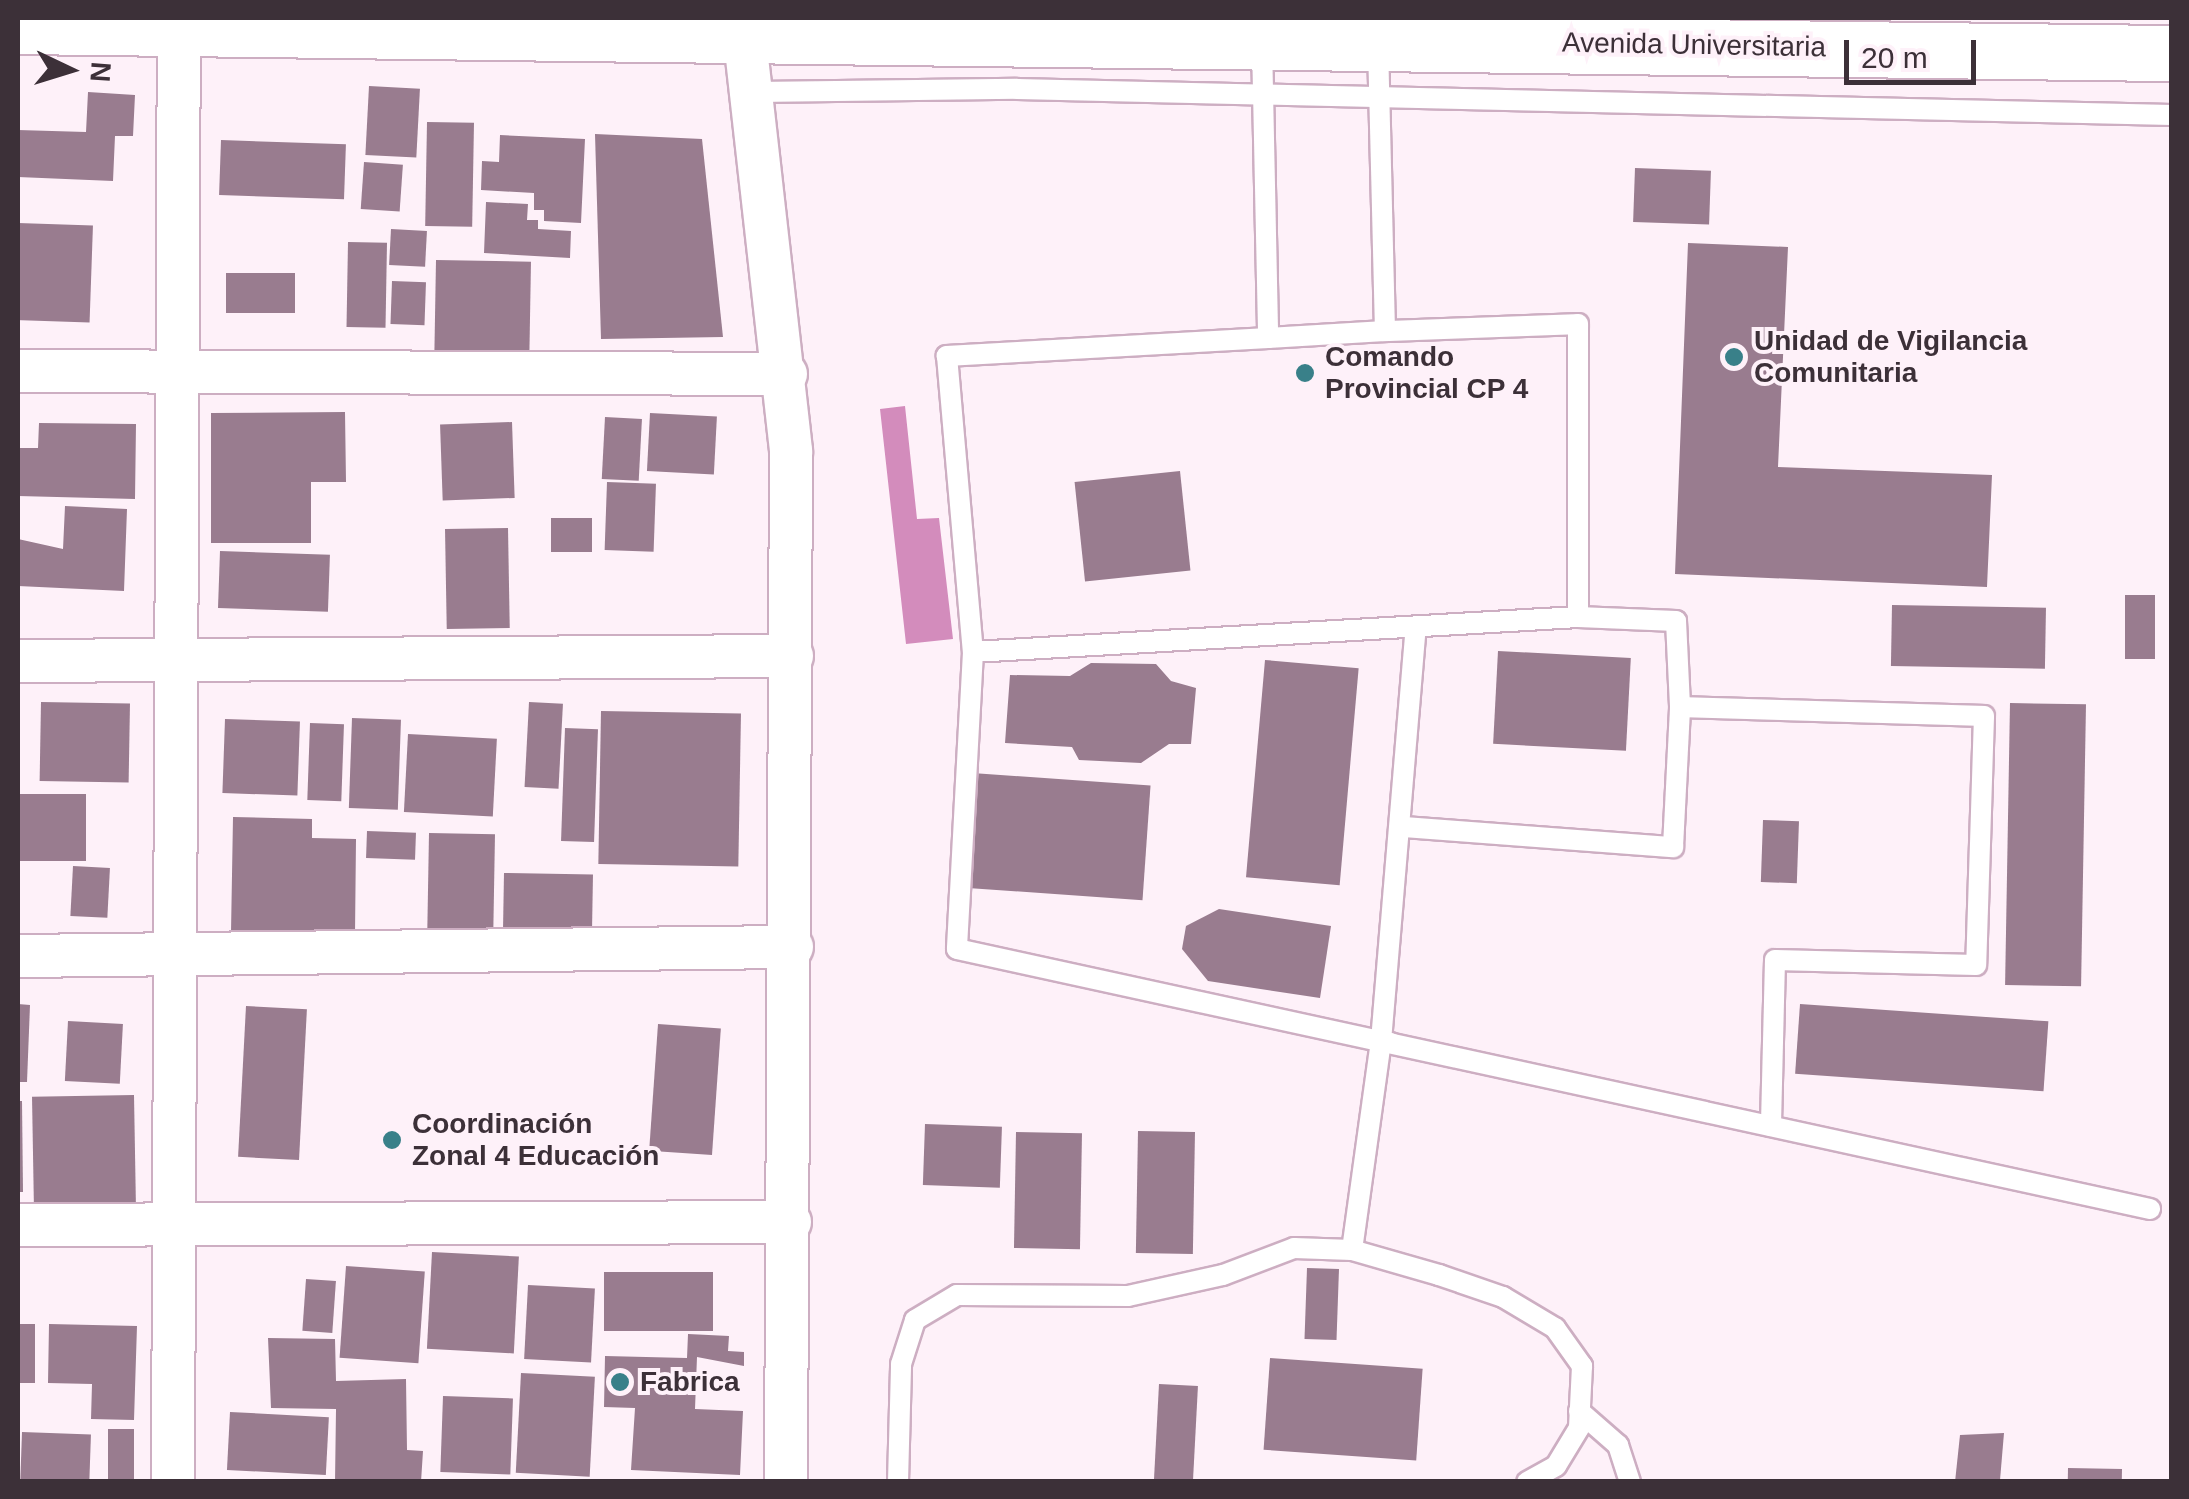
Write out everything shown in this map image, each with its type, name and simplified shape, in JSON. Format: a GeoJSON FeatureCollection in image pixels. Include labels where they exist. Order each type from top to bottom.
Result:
{"type":"FeatureCollection","features":[{"type":"Feature","properties":{"kind":"main road","name":"Avenida Universitaria"},"geometry":{"type":"LineString","coordinates":[[18,26],[179,22],[751,66],[1262,42],[1379,29],[2172,53]]}},
{"type":"Feature","properties":{"kind":"street"},"geometry":{"type":"LineString","coordinates":[[174,1482],[179,22]]}},
{"type":"Feature","properties":{"kind":"street"},"geometry":{"type":"LineString","coordinates":[[751,66],[786,374],[792,656],[786,1482]]}},
{"type":"Feature","properties":{"kind":"street"},"geometry":{"type":"LineString","coordinates":[[18,371],[786,374]]}},
{"type":"Feature","properties":{"kind":"street"},"geometry":{"type":"LineString","coordinates":[[18,661],[792,656]]}},
{"type":"Feature","properties":{"kind":"street"},"geometry":{"type":"LineString","coordinates":[[18,956],[792,947]]}},
{"type":"Feature","properties":{"kind":"street"},"geometry":{"type":"LineString","coordinates":[[18,1225],[790,1222]]}},
{"type":"Feature","properties":{"kind":"lane"},"geometry":{"type":"LineString","coordinates":[[1379,29],[1385,331]]}},
{"type":"Feature","properties":{"kind":"lane"},"geometry":{"type":"LineString","coordinates":[[1262,42],[1268,338]]}},
{"type":"Feature","properties":{"kind":"lane"},"geometry":{"type":"LineString","coordinates":[[751,66],[1017,90],[2172,115]]}},
{"type":"Feature","properties":{"kind":"lane"},"geometry":{"type":"LineString","coordinates":[[1578,617],[1578,324],[946,356],[973,652],[957,949],[2150,1209]]}},
{"type":"Feature","properties":{"kind":"lane"},"geometry":{"type":"LineString","coordinates":[[973,652],[1578,617],[1676,622],[1680,707],[1673,846],[1404,827]]}},
{"type":"Feature","properties":{"kind":"lane"},"geometry":{"type":"LineString","coordinates":[[1352,1250],[1381,1041],[1404,827],[1416,626]]}},
{"type":"Feature","properties":{"kind":"lane"},"geometry":{"type":"LineString","coordinates":[[1680,707],[1984,716],[1976,965],[1775,960],[1771,1126]]}},
{"type":"Feature","properties":{"kind":"lane"},"geometry":{"type":"LineString","coordinates":[[898,1482],[901,1364],[914,1320],[957,1295],[1128,1296],[1223,1275],[1294,1248],[1352,1250],[1503,1297],[1555,1328],[1582,1366],[1579,1428],[1556,1466],[1527,1482]]}},
{"type":"Feature","properties":{"kind":"lane"},"geometry":{"type":"LineString","coordinates":[[1580,1412],[1618,1446],[1642,1482]]}},
{"type":"Feature","properties":{"kind":"lane"},"geometry":{"type":"LineString","coordinates":[[1618,1446],[1630,1482]]}},
{"type":"Feature","properties":{"kind":"shaded area"},"geometry":{"type":"Polygon","coordinates":[[[905,406],[917,519],[939,518],[953,639],[906,644],[880,409],[905,406]]]}},
{"type":"Feature","properties":{"kind":"building"},"geometry":{"type":"Polygon","coordinates":[[[369,86],[420,89],[416,158],[365,155],[369,86]]]}},
{"type":"Feature","properties":{"kind":"building"},"geometry":{"type":"Polygon","coordinates":[[[88,92],[135,95],[133,136],[115,136],[113,181],[18,177],[18,130],[86,132],[88,92]]]}},
{"type":"Feature","properties":{"kind":"building"},"geometry":{"type":"Polygon","coordinates":[[[427,122],[474,123],[472,227],[425,226],[427,122]]]}},
{"type":"Feature","properties":{"kind":"building"},"geometry":{"type":"Polygon","coordinates":[[[595,134],[702,139],[723,337],[601,339],[595,134]]]}},
{"type":"Feature","properties":{"kind":"building"},"geometry":{"type":"Polygon","coordinates":[[[500,135],[585,139],[581,223],[544,221],[544,210],[534,210],[534,193],[481,190],[482,161],[499,162],[500,135]]]}},
{"type":"Feature","properties":{"kind":"building"},"geometry":{"type":"Polygon","coordinates":[[[221,140],[346,144],[344,199],[219,195],[221,140]]]}},
{"type":"Feature","properties":{"kind":"building"},"geometry":{"type":"Polygon","coordinates":[[[364,162],[403,165],[400,212],[361,209],[364,162]]]}},
{"type":"Feature","properties":{"kind":"building"},"geometry":{"type":"Polygon","coordinates":[[[1635,168],[1711,171],[1709,225],[1633,222],[1635,168]]]}},
{"type":"Feature","properties":{"kind":"building"},"geometry":{"type":"Polygon","coordinates":[[[486,202],[528,204],[527,220],[538,220],[538,229],[571,231],[570,258],[484,253],[486,202]]]}},
{"type":"Feature","properties":{"kind":"building"},"geometry":{"type":"Polygon","coordinates":[[[18,223],[93,226],[90,323],[18,320],[18,223]]]}},
{"type":"Feature","properties":{"kind":"building"},"geometry":{"type":"Polygon","coordinates":[[[391,229],[427,231],[425,267],[389,265],[391,229]]]}},
{"type":"Feature","properties":{"kind":"building"},"geometry":{"type":"Polygon","coordinates":[[[348,242],[387,243],[386,328],[347,327],[348,242]]]}},
{"type":"Feature","properties":{"kind":"building","name":"Unidad de Vigilancia Comunitaria"},"geometry":{"type":"Polygon","coordinates":[[[1688,243],[1788,247],[1778,467],[1992,475],[1987,587],[1675,574],[1688,243]]]}},
{"type":"Feature","properties":{"kind":"building"},"geometry":{"type":"Polygon","coordinates":[[[436,260],[531,262],[529,361],[434,359],[436,260]]]}},
{"type":"Feature","properties":{"kind":"building"},"geometry":{"type":"Polygon","coordinates":[[[226,273],[295,273],[295,313],[226,313],[226,273]]]}},
{"type":"Feature","properties":{"kind":"building"},"geometry":{"type":"Polygon","coordinates":[[[392,281],[426,282],[424,325],[390,324],[392,281]]]}},
{"type":"Feature","properties":{"kind":"building"},"geometry":{"type":"Polygon","coordinates":[[[345,412],[346,482],[311,482],[311,543],[211,543],[211,413],[345,412]]]}},
{"type":"Feature","properties":{"kind":"building"},"geometry":{"type":"Polygon","coordinates":[[[650,413],[717,417],[714,474],[647,471],[650,413]]]}},
{"type":"Feature","properties":{"kind":"building"},"geometry":{"type":"Polygon","coordinates":[[[605,417],[642,419],[639,481],[602,479],[605,417]]]}},
{"type":"Feature","properties":{"kind":"building"},"geometry":{"type":"Polygon","coordinates":[[[512,422],[515,498],[443,500],[440,425],[512,422]]]}},
{"type":"Feature","properties":{"kind":"building"},"geometry":{"type":"Polygon","coordinates":[[[39,423],[136,424],[135,499],[18,496],[18,448],[38,448],[39,423]]]}},
{"type":"Feature","properties":{"kind":"building"},"geometry":{"type":"Polygon","coordinates":[[[1180,471],[1190,570],[1085,582],[1075,482],[1180,471]]]}},
{"type":"Feature","properties":{"kind":"building"},"geometry":{"type":"Polygon","coordinates":[[[607,482],[656,484],[654,552],[605,550],[607,482]]]}},
{"type":"Feature","properties":{"kind":"building"},"geometry":{"type":"Polygon","coordinates":[[[65,506],[127,509],[124,591],[18,586],[18,539],[63,549],[65,506]]]}},
{"type":"Feature","properties":{"kind":"building"},"geometry":{"type":"Polygon","coordinates":[[[551,518],[592,518],[592,552],[551,552],[551,518]]]}},
{"type":"Feature","properties":{"kind":"building"},"geometry":{"type":"Polygon","coordinates":[[[508,528],[510,628],[447,629],[445,529],[508,528]]]}},
{"type":"Feature","properties":{"kind":"building"},"geometry":{"type":"Polygon","coordinates":[[[220,551],[330,555],[328,612],[218,608],[220,551]]]}},
{"type":"Feature","properties":{"kind":"building"},"geometry":{"type":"Polygon","coordinates":[[[2125,595],[2155,595],[2155,659],[2125,659],[2125,595]]]}},
{"type":"Feature","properties":{"kind":"building"},"geometry":{"type":"Polygon","coordinates":[[[1892,605],[2046,608],[2045,669],[1891,666],[1892,605]]]}},
{"type":"Feature","properties":{"kind":"building"},"geometry":{"type":"Polygon","coordinates":[[[1498,651],[1631,658],[1626,751],[1493,744],[1498,651]]]}},
{"type":"Feature","properties":{"kind":"building"},"geometry":{"type":"Polygon","coordinates":[[[1265,660],[1359,668],[1340,885],[1246,877],[1265,660]]]}},
{"type":"Feature","properties":{"kind":"building"},"geometry":{"type":"Polygon","coordinates":[[[1091,663],[1156,664],[1171,681],[1196,688],[1191,744],[1169,744],[1141,763],[1079,760],[1072,747],[1005,743],[1010,675],[1070,676],[1091,663]]]}},
{"type":"Feature","properties":{"kind":"building"},"geometry":{"type":"Polygon","coordinates":[[[41,702],[130,704],[129,783],[40,781],[41,702]]]}},
{"type":"Feature","properties":{"kind":"building"},"geometry":{"type":"Polygon","coordinates":[[[529,702],[563,704],[559,789],[525,787],[529,702]]]}},
{"type":"Feature","properties":{"kind":"building"},"geometry":{"type":"Polygon","coordinates":[[[2010,703],[2086,704],[2081,986],[2005,985],[2010,703]]]}},
{"type":"Feature","properties":{"kind":"building"},"geometry":{"type":"Polygon","coordinates":[[[601,711],[741,713],[738,866],[598,864],[601,711]]]}},
{"type":"Feature","properties":{"kind":"building"},"geometry":{"type":"Polygon","coordinates":[[[352,718],[401,720],[398,810],[349,808],[352,718]]]}},
{"type":"Feature","properties":{"kind":"building"},"geometry":{"type":"Polygon","coordinates":[[[225,719],[300,722],[297,796],[222,793],[225,719]]]}},
{"type":"Feature","properties":{"kind":"building"},"geometry":{"type":"Polygon","coordinates":[[[310,723],[344,724],[341,801],[307,800],[310,723]]]}},
{"type":"Feature","properties":{"kind":"building"},"geometry":{"type":"Polygon","coordinates":[[[565,728],[598,729],[594,842],[561,841],[565,728]]]}},
{"type":"Feature","properties":{"kind":"building"},"geometry":{"type":"Polygon","coordinates":[[[408,734],[497,739],[493,817],[404,812],[408,734]]]}},
{"type":"Feature","properties":{"kind":"building"},"geometry":{"type":"Polygon","coordinates":[[[958,772],[1151,785],[1143,900],[950,887],[958,772]]]}},
{"type":"Feature","properties":{"kind":"building"},"geometry":{"type":"Polygon","coordinates":[[[18,794],[86,794],[86,861],[18,861],[18,794]]]}},
{"type":"Feature","properties":{"kind":"building"},"geometry":{"type":"Polygon","coordinates":[[[233,817],[312,819],[312,838],[356,839],[355,934],[231,932],[233,817]]]}},
{"type":"Feature","properties":{"kind":"building"},"geometry":{"type":"Polygon","coordinates":[[[1763,820],[1799,821],[1797,883],[1761,882],[1763,820]]]}},
{"type":"Feature","properties":{"kind":"building"},"geometry":{"type":"Polygon","coordinates":[[[367,831],[416,833],[415,860],[366,858],[367,831]]]}},
{"type":"Feature","properties":{"kind":"building"},"geometry":{"type":"Polygon","coordinates":[[[429,833],[495,834],[493,933],[427,932],[429,833]]]}},
{"type":"Feature","properties":{"kind":"building"},"geometry":{"type":"Polygon","coordinates":[[[73,866],[110,868],[107,918],[70,916],[73,866]]]}},
{"type":"Feature","properties":{"kind":"building"},"geometry":{"type":"Polygon","coordinates":[[[504,873],[593,875],[592,942],[503,940],[504,873]]]}},
{"type":"Feature","properties":{"kind":"building"},"geometry":{"type":"Polygon","coordinates":[[[1219,909],[1331,926],[1320,998],[1208,981],[1182,949],[1186,926],[1219,909]]]}},
{"type":"Feature","properties":{"kind":"building"},"geometry":{"type":"Polygon","coordinates":[[[18,1004],[30,1005],[27,1082],[18,1082],[18,1004]]]}},
{"type":"Feature","properties":{"kind":"building"},"geometry":{"type":"Polygon","coordinates":[[[1800,1004],[2048,1021],[2044,1091],[1795,1074],[1800,1004]]]}},
{"type":"Feature","properties":{"kind":"building"},"geometry":{"type":"Polygon","coordinates":[[[246,1006],[307,1009],[299,1160],[238,1157],[246,1006]]]}},
{"type":"Feature","properties":{"kind":"building"},"geometry":{"type":"Polygon","coordinates":[[[68,1021],[123,1024],[120,1084],[65,1081],[68,1021]]]}},
{"type":"Feature","properties":{"kind":"building"},"geometry":{"type":"Polygon","coordinates":[[[658,1024],[721,1028],[712,1155],[649,1151],[658,1024]]]}},
{"type":"Feature","properties":{"kind":"building"},"geometry":{"type":"Polygon","coordinates":[[[134,1095],[136,1204],[34,1206],[32,1097],[134,1095]]]}},
{"type":"Feature","properties":{"kind":"building"},"geometry":{"type":"Polygon","coordinates":[[[18,1101],[22,1101],[23,1192],[18,1192],[18,1101]]]}},
{"type":"Feature","properties":{"kind":"building"},"geometry":{"type":"Polygon","coordinates":[[[925,1124],[1002,1127],[1000,1188],[923,1185],[925,1124]]]}},
{"type":"Feature","properties":{"kind":"building"},"geometry":{"type":"Polygon","coordinates":[[[1138,1131],[1195,1132],[1193,1254],[1136,1253],[1138,1131]]]}},
{"type":"Feature","properties":{"kind":"building"},"geometry":{"type":"Polygon","coordinates":[[[1016,1132],[1082,1133],[1080,1249],[1014,1248],[1016,1132]]]}},
{"type":"Feature","properties":{"kind":"building"},"geometry":{"type":"Polygon","coordinates":[[[432,1252],[519,1257],[514,1353],[427,1349],[432,1252]]]}},
{"type":"Feature","properties":{"kind":"building"},"geometry":{"type":"Polygon","coordinates":[[[346,1266],[425,1272],[418,1363],[340,1358],[346,1266]]]}},
{"type":"Feature","properties":{"kind":"building"},"geometry":{"type":"Polygon","coordinates":[[[1307,1268],[1339,1269],[1337,1340],[1305,1339],[1307,1268]]]}},
{"type":"Feature","properties":{"kind":"building"},"geometry":{"type":"Polygon","coordinates":[[[604,1272],[713,1272],[713,1331],[604,1331],[604,1272]]]}},
{"type":"Feature","properties":{"kind":"building"},"geometry":{"type":"Polygon","coordinates":[[[306,1279],[336,1281],[332,1333],[302,1331],[306,1279]]]}},
{"type":"Feature","properties":{"kind":"building"},"geometry":{"type":"Polygon","coordinates":[[[528,1285],[595,1289],[591,1362],[524,1359],[528,1285]]]}},
{"type":"Feature","properties":{"kind":"building"},"geometry":{"type":"Polygon","coordinates":[[[18,1324],[35,1324],[35,1383],[18,1383],[18,1324]]]}},
{"type":"Feature","properties":{"kind":"building"},"geometry":{"type":"Polygon","coordinates":[[[49,1324],[137,1326],[134,1420],[91,1419],[92,1384],[48,1383],[49,1324]]]}},
{"type":"Feature","properties":{"kind":"building"},"geometry":{"type":"Polygon","coordinates":[[[688,1334],[729,1336],[728,1351],[744,1352],[744,1366],[697,1357],[695,1409],[743,1411],[740,1475],[631,1470],[635,1408],[604,1407],[605,1356],[687,1358],[688,1334]]]}},
{"type":"Feature","properties":{"kind":"building"},"geometry":{"type":"Polygon","coordinates":[[[268,1338],[335,1339],[336,1381],[406,1379],[407,1450],[423,1451],[421,1482],[335,1482],[336,1409],[271,1408],[268,1338]]]}},
{"type":"Feature","properties":{"kind":"building"},"geometry":{"type":"Polygon","coordinates":[[[1270,1358],[1423,1369],[1416,1460],[1264,1450],[1270,1358]]]}},
{"type":"Feature","properties":{"kind":"building"},"geometry":{"type":"Polygon","coordinates":[[[521,1373],[595,1377],[590,1477],[516,1473],[521,1373]]]}},
{"type":"Feature","properties":{"kind":"building"},"geometry":{"type":"Polygon","coordinates":[[[1159,1384],[1198,1386],[1193,1482],[1154,1482],[1159,1384]]]}},
{"type":"Feature","properties":{"kind":"building"},"geometry":{"type":"Polygon","coordinates":[[[443,1396],[513,1398],[510,1474],[440,1472],[443,1396]]]}},
{"type":"Feature","properties":{"kind":"building"},"geometry":{"type":"Polygon","coordinates":[[[230,1412],[329,1417],[326,1475],[227,1470],[230,1412]]]}},
{"type":"Feature","properties":{"kind":"building"},"geometry":{"type":"Polygon","coordinates":[[[108,1429],[134,1429],[134,1480],[108,1480],[108,1429]]]}},
{"type":"Feature","properties":{"kind":"building"},"geometry":{"type":"Polygon","coordinates":[[[22,1432],[91,1434],[89,1482],[20,1482],[22,1432]]]}},
{"type":"Feature","properties":{"kind":"building"},"geometry":{"type":"Polygon","coordinates":[[[2004,1433],[2000,1480],[1955,1482],[1960,1435],[2004,1433]]]}},
{"type":"Feature","properties":{"kind":"building"},"geometry":{"type":"Polygon","coordinates":[[[2068,1468],[2122,1469],[2122,1482],[2068,1482],[2068,1468]]]}},
{"type":"Feature","properties":{"kind":"place","name":"Unidad de Vigilancia Comunitaria"},"geometry":{"type":"Point","coordinates":[1734,357]}},
{"type":"Feature","properties":{"kind":"place","name":"Comando Provincial CP 4"},"geometry":{"type":"Point","coordinates":[1305,373]}},
{"type":"Feature","properties":{"kind":"place","name":"Coordinación Zonal 4 Educación"},"geometry":{"type":"Point","coordinates":[392,1140]}},
{"type":"Feature","properties":{"kind":"place","name":"Fabrica"},"geometry":{"type":"Point","coordinates":[620,1382]}}]}
